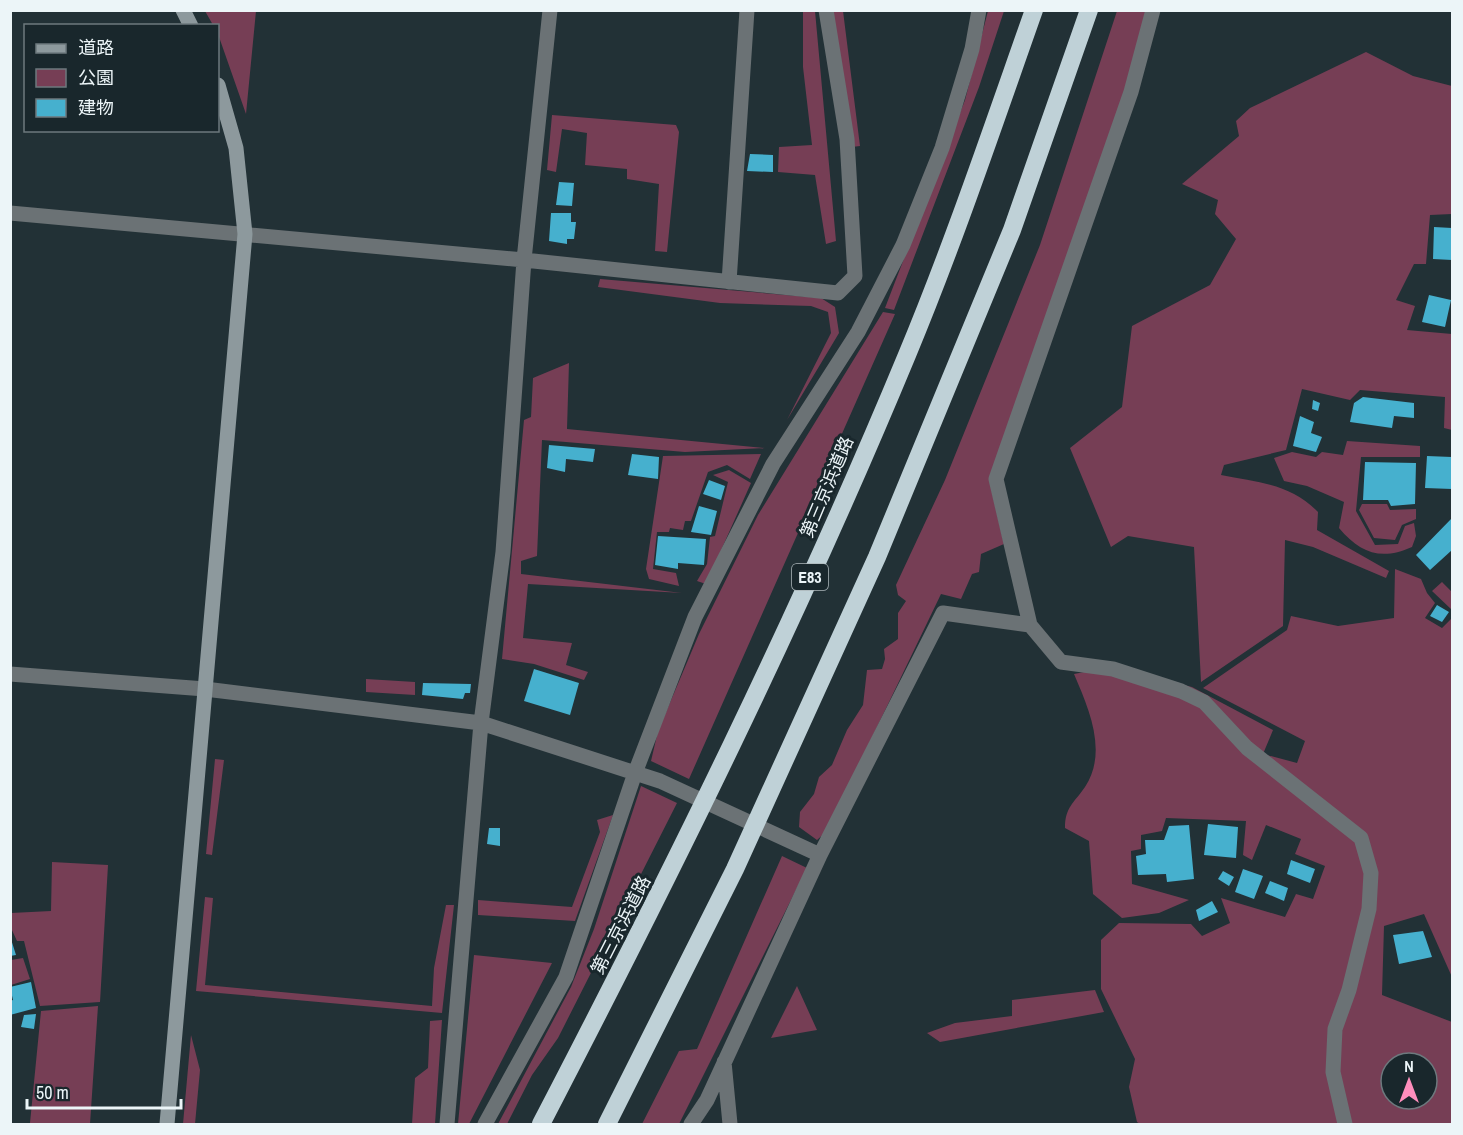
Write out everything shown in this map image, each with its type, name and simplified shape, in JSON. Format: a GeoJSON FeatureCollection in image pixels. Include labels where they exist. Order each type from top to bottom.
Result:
{"type":"FeatureCollection","features":[{"type":"Feature","properties":{"kind":"highway","name":"第三京浜道路"},"geometry":{"type":"LineString","coordinates":[[541,1125],[688,839],[820,555],[907,354],[962,216],[1034,10]]}},
{"type":"Feature","properties":{"kind":"highway"},"geometry":{"type":"LineString","coordinates":[[607,1125],[735,869],[877,557],[1012,230],[1089,10]]}},
{"type":"Feature","properties":{"kind":"street"},"geometry":{"type":"LineString","coordinates":[[183,10],[190,24]]}},
{"type":"Feature","properties":{"kind":"street"},"geometry":{"type":"LineString","coordinates":[[447,1125],[481,723],[503,552],[524,260],[550,10]]}},
{"type":"Feature","properties":{"kind":"street"},"geometry":{"type":"LineString","coordinates":[[729,282],[747,10]]}},
{"type":"Feature","properties":{"kind":"street"},"geometry":{"type":"LineString","coordinates":[[10,213],[524,260],[838,294],[855,276],[847,139],[826,10]]}},
{"type":"Feature","properties":{"kind":"street"},"geometry":{"type":"LineString","coordinates":[[485,1125],[566,977],[635,773],[695,616],[773,464],[858,332],[899,254],[942,148],[972,49],[979,10]]}},
{"type":"Feature","properties":{"kind":"street"},"geometry":{"type":"LineString","coordinates":[[1153,10],[1131,92],[996,479],[1030,625],[1061,662],[1113,669],[1181,691],[1204,702],[1247,748],[1361,838],[1371,873],[1369,909],[1349,990],[1335,1029],[1333,1072],[1345,1125]]}},
{"type":"Feature","properties":{"kind":"street"},"geometry":{"type":"LineString","coordinates":[[167,1125],[245,234],[236,148],[219,88]]}},
{"type":"Feature","properties":{"kind":"street"},"geometry":{"type":"LineString","coordinates":[[692,1125],[707,1100],[820,855],[943,613],[1030,625]]}},
{"type":"Feature","properties":{"kind":"street"},"geometry":{"type":"LineString","coordinates":[[10,674],[206,689],[481,723],[660,781],[820,855]]}},
{"type":"Feature","properties":{"kind":"street"},"geometry":{"type":"LineString","coordinates":[[724,1061],[730,1125]]}},
{"type":"Feature","properties":{"kind":"green space"},"geometry":{"type":"Polygon","coordinates":[[[205,11],[256,11],[246,114],[219,37],[219,24],[212,24],[205,11]]]}},
{"type":"Feature","properties":{"kind":"green space"},"geometry":{"type":"Polygon","coordinates":[[[803,11],[815,11],[836,241],[826,244],[815,175],[778,172],[779,147],[812,145],[803,67],[803,11]]]}},
{"type":"Feature","properties":{"kind":"green space"},"geometry":{"type":"Polygon","coordinates":[[[831,11],[843,11],[860,146],[852,147],[831,11]]]}},
{"type":"Feature","properties":{"kind":"green space"},"geometry":{"type":"Polygon","coordinates":[[[988,11],[1004,11],[979,87],[894,310],[885,308],[965,100],[988,11]]]}},
{"type":"Feature","properties":{"kind":"green space"},"geometry":{"type":"Polygon","coordinates":[[[1117,11],[1147,11],[1127,89],[989,479],[1004,544],[981,554],[979,572],[972,574],[961,599],[941,594],[827,831],[817,840],[799,827],[800,812],[814,794],[819,777],[832,765],[847,730],[863,705],[867,670],[882,669],[885,659],[884,649],[898,639],[898,613],[906,601],[898,595],[896,585],[945,480],[1040,245],[1117,11]]]}},
{"type":"Feature","properties":{"kind":"green space"},"geometry":{"type":"Polygon","coordinates":[[[1366,52],[1413,76],[1452,86],[1452,214],[1430,215],[1426,264],[1414,264],[1396,300],[1415,306],[1407,330],[1452,334],[1452,430],[1444,428],[1445,397],[1360,390],[1350,400],[1302,389],[1286,450],[1224,465],[1221,475],[1260,482],[1297,495],[1318,512],[1317,530],[1389,571],[1386,578],[1313,547],[1285,540],[1283,626],[1201,682],[1194,547],[1128,536],[1111,547],[1070,448],[1122,407],[1132,326],[1210,285],[1236,239],[1215,214],[1218,200],[1182,184],[1239,136],[1236,121],[1250,108],[1366,52]]]}},
{"type":"Feature","properties":{"kind":"green space"},"geometry":{"type":"Polygon","coordinates":[[[552,115],[676,125],[679,132],[667,252],[655,251],[659,184],[627,179],[627,169],[585,165],[587,133],[562,129],[556,172],[547,170],[552,115]]]}},
{"type":"Feature","properties":{"kind":"green space"},"geometry":{"type":"Polygon","coordinates":[[[600,279],[821,298],[835,307],[839,333],[787,420],[831,333],[828,312],[811,306],[720,303],[598,287],[600,279]]]}},
{"type":"Feature","properties":{"kind":"green space"},"geometry":{"type":"Polygon","coordinates":[[[883,312],[895,314],[689,779],[651,761],[658,731],[699,634],[758,515],[883,312]]]}},
{"type":"Feature","properties":{"kind":"green space"},"geometry":{"type":"Polygon","coordinates":[[[569,363],[567,429],[765,448],[685,452],[542,440],[537,556],[521,561],[521,574],[682,593],[528,584],[523,638],[572,643],[566,665],[588,672],[584,680],[534,664],[502,659],[524,420],[531,417],[533,378],[569,363]]]}},
{"type":"Feature","properties":{"kind":"green space"},"geometry":{"type":"Polygon","coordinates":[[[1347,441],[1420,446],[1420,457],[1361,457],[1356,511],[1375,545],[1398,544],[1405,526],[1414,523],[1416,536],[1412,547],[1381,554],[1363,549],[1339,528],[1344,502],[1307,486],[1284,481],[1274,458],[1292,452],[1316,457],[1322,452],[1343,455],[1347,441]]]}},
{"type":"Feature","properties":{"kind":"green space"},"geometry":{"type":"Polygon","coordinates":[[[761,454],[750,479],[727,465],[708,472],[691,521],[685,521],[683,530],[670,528],[669,532],[657,532],[653,569],[676,573],[679,586],[649,579],[646,569],[663,456],[761,454]]]}},
{"type":"Feature","properties":{"kind":"green space"},"geometry":{"type":"Polygon","coordinates":[[[729,470],[751,483],[706,584],[697,581],[707,564],[710,537],[715,536],[728,482],[713,475],[729,470]]]}},
{"type":"Feature","properties":{"kind":"green space"},"geometry":{"type":"Polygon","coordinates":[[[1362,504],[1387,504],[1390,510],[1416,509],[1416,519],[1402,525],[1395,540],[1374,538],[1359,510],[1362,504]]]}},
{"type":"Feature","properties":{"kind":"green space"},"geometry":{"type":"Polygon","coordinates":[[[1395,569],[1421,579],[1427,593],[1435,603],[1425,618],[1442,628],[1452,618],[1452,977],[1424,914],[1384,926],[1382,995],[1452,1022],[1452,1124],[1140,1124],[1137,1122],[1129,1087],[1135,1059],[1101,989],[1101,940],[1119,923],[1191,924],[1202,936],[1230,923],[1221,898],[1285,917],[1296,894],[1313,899],[1325,866],[1295,854],[1301,839],[1266,825],[1252,860],[1243,855],[1246,821],[1166,818],[1162,831],[1141,835],[1141,849],[1131,851],[1132,884],[1189,900],[1159,913],[1122,918],[1093,894],[1089,841],[1065,828],[1068,810],[1092,774],[1096,745],[1090,716],[1074,674],[1110,667],[1192,687],[1273,730],[1263,754],[1297,763],[1305,741],[1203,688],[1287,630],[1291,616],[1338,626],[1394,618],[1395,569]]]}},
{"type":"Feature","properties":{"kind":"green space"},"geometry":{"type":"Polygon","coordinates":[[[1442,582],[1452,592],[1452,610],[1432,591],[1442,582]]]}},
{"type":"Feature","properties":{"kind":"green space"},"geometry":{"type":"Polygon","coordinates":[[[366,679],[415,682],[415,695],[366,692],[366,679]]]}},
{"type":"Feature","properties":{"kind":"green space"},"geometry":{"type":"Polygon","coordinates":[[[215,759],[224,760],[212,855],[206,854],[215,759]]]}},
{"type":"Feature","properties":{"kind":"green space"},"geometry":{"type":"Polygon","coordinates":[[[641,786],[677,803],[558,1038],[532,1075],[507,1124],[498,1124],[571,987],[594,929],[641,786]]]}},
{"type":"Feature","properties":{"kind":"green space"},"geometry":{"type":"Polygon","coordinates":[[[613,815],[575,921],[478,915],[478,900],[572,907],[600,832],[597,820],[613,815]]]}},
{"type":"Feature","properties":{"kind":"green space"},"geometry":{"type":"Polygon","coordinates":[[[782,856],[807,868],[679,1124],[642,1124],[679,1051],[697,1049],[782,856]]]}},
{"type":"Feature","properties":{"kind":"green space"},"geometry":{"type":"Polygon","coordinates":[[[52,862],[108,865],[100,1002],[40,1006],[24,941],[17,941],[11,928],[11,913],[51,911],[52,862]]]}},
{"type":"Feature","properties":{"kind":"green space"},"geometry":{"type":"Polygon","coordinates":[[[205,897],[213,898],[205,985],[432,1006],[434,968],[446,905],[454,905],[442,1013],[196,991],[205,897]]]}},
{"type":"Feature","properties":{"kind":"green space"},"geometry":{"type":"Polygon","coordinates":[[[474,955],[552,963],[469,1124],[458,1124],[474,955]]]}},
{"type":"Feature","properties":{"kind":"green space"},"geometry":{"type":"Polygon","coordinates":[[[23,958],[30,979],[11,985],[11,960],[23,958]]]}},
{"type":"Feature","properties":{"kind":"green space"},"geometry":{"type":"Polygon","coordinates":[[[797,986],[817,1030],[771,1038],[797,986]]]}},
{"type":"Feature","properties":{"kind":"green space"},"geometry":{"type":"Polygon","coordinates":[[[1095,990],[1104,1012],[940,1042],[927,1033],[955,1023],[1012,1016],[1012,1000],[1095,990]]]}},
{"type":"Feature","properties":{"kind":"green space"},"geometry":{"type":"Polygon","coordinates":[[[98,1006],[90,1124],[30,1123],[41,1011],[98,1006]]]}},
{"type":"Feature","properties":{"kind":"green space"},"geometry":{"type":"Polygon","coordinates":[[[442,1020],[435,1124],[412,1124],[415,1078],[428,1068],[430,1021],[442,1020]]]}},
{"type":"Feature","properties":{"kind":"green space"},"geometry":{"type":"Polygon","coordinates":[[[191,1035],[200,1070],[195,1124],[183,1124],[191,1035]]]}},
{"type":"Feature","properties":{"kind":"building"},"geometry":{"type":"Polygon","coordinates":[[[750,154],[773,155],[773,172],[747,171],[750,154]]]}},
{"type":"Feature","properties":{"kind":"building"},"geometry":{"type":"Polygon","coordinates":[[[559,182],[574,183],[572,206],[556,205],[559,182]]]}},
{"type":"Feature","properties":{"kind":"building"},"geometry":{"type":"Polygon","coordinates":[[[551,213],[571,213],[571,222],[576,222],[574,239],[567,239],[567,244],[549,241],[551,213]]]}},
{"type":"Feature","properties":{"kind":"building"},"geometry":{"type":"Polygon","coordinates":[[[1434,227],[1452,228],[1452,260],[1433,259],[1434,227]]]}},
{"type":"Feature","properties":{"kind":"building"},"geometry":{"type":"Polygon","coordinates":[[[1429,295],[1451,300],[1445,327],[1422,322],[1429,295]]]}},
{"type":"Feature","properties":{"kind":"building"},"geometry":{"type":"Polygon","coordinates":[[[1363,397],[1414,403],[1414,418],[1394,416],[1392,428],[1350,422],[1354,403],[1363,397]]]}},
{"type":"Feature","properties":{"kind":"building"},"geometry":{"type":"Polygon","coordinates":[[[1313,400],[1320,403],[1318,411],[1312,409],[1313,400]]]}},
{"type":"Feature","properties":{"kind":"building"},"geometry":{"type":"Polygon","coordinates":[[[1300,416],[1314,422],[1311,433],[1322,437],[1316,452],[1293,446],[1300,416]]]}},
{"type":"Feature","properties":{"kind":"building"},"geometry":{"type":"Polygon","coordinates":[[[549,445],[595,449],[593,462],[566,459],[565,472],[547,468],[549,445]]]}},
{"type":"Feature","properties":{"kind":"building"},"geometry":{"type":"Polygon","coordinates":[[[632,454],[659,457],[658,479],[628,475],[632,454]]]}},
{"type":"Feature","properties":{"kind":"building"},"geometry":{"type":"Polygon","coordinates":[[[1427,456],[1452,457],[1452,489],[1425,488],[1427,456]]]}},
{"type":"Feature","properties":{"kind":"building"},"geometry":{"type":"Polygon","coordinates":[[[1365,462],[1416,463],[1415,504],[1391,506],[1388,500],[1363,500],[1365,462]]]}},
{"type":"Feature","properties":{"kind":"building"},"geometry":{"type":"Polygon","coordinates":[[[709,480],[725,486],[721,500],[703,494],[709,480]]]}},
{"type":"Feature","properties":{"kind":"building"},"geometry":{"type":"Polygon","coordinates":[[[699,506],[717,511],[711,535],[691,532],[699,506]]]}},
{"type":"Feature","properties":{"kind":"building"},"geometry":{"type":"Polygon","coordinates":[[[1452,518],[1452,550],[1430,570],[1416,555],[1452,518]]]}},
{"type":"Feature","properties":{"kind":"building"},"geometry":{"type":"Polygon","coordinates":[[[658,536],[706,539],[704,565],[678,563],[678,569],[655,565],[658,536]]]}},
{"type":"Feature","properties":{"kind":"building"},"geometry":{"type":"Polygon","coordinates":[[[1437,605],[1449,612],[1442,622],[1430,616],[1437,605]]]}},
{"type":"Feature","properties":{"kind":"building"},"geometry":{"type":"Polygon","coordinates":[[[534,669],[579,683],[570,715],[524,701],[534,669]]]}},
{"type":"Feature","properties":{"kind":"building"},"geometry":{"type":"Polygon","coordinates":[[[423,683],[471,684],[470,693],[465,693],[463,699],[422,695],[423,683]]]}},
{"type":"Feature","properties":{"kind":"building"},"geometry":{"type":"Polygon","coordinates":[[[1208,824],[1238,827],[1236,858],[1204,855],[1208,824]]]}},
{"type":"Feature","properties":{"kind":"building"},"geometry":{"type":"Polygon","coordinates":[[[1189,825],[1194,879],[1167,882],[1166,874],[1138,875],[1136,856],[1146,854],[1145,840],[1164,840],[1169,826],[1189,825]]]}},
{"type":"Feature","properties":{"kind":"building"},"geometry":{"type":"Polygon","coordinates":[[[489,828],[500,828],[500,846],[487,844],[489,828]]]}},
{"type":"Feature","properties":{"kind":"building"},"geometry":{"type":"Polygon","coordinates":[[[1291,860],[1315,869],[1310,883],[1287,874],[1291,860]]]}},
{"type":"Feature","properties":{"kind":"building"},"geometry":{"type":"Polygon","coordinates":[[[1243,869],[1263,876],[1254,899],[1235,892],[1243,869]]]}},
{"type":"Feature","properties":{"kind":"building"},"geometry":{"type":"Polygon","coordinates":[[[1223,871],[1234,877],[1229,886],[1218,879],[1223,871]]]}},
{"type":"Feature","properties":{"kind":"building"},"geometry":{"type":"Polygon","coordinates":[[[1270,881],[1288,888],[1284,901],[1265,893],[1270,881]]]}},
{"type":"Feature","properties":{"kind":"building"},"geometry":{"type":"Polygon","coordinates":[[[1212,901],[1218,912],[1199,921],[1196,910],[1212,901]]]}},
{"type":"Feature","properties":{"kind":"building"},"geometry":{"type":"Polygon","coordinates":[[[1423,931],[1432,957],[1399,964],[1393,935],[1423,931]]]}},
{"type":"Feature","properties":{"kind":"building"},"geometry":{"type":"Polygon","coordinates":[[[10,936],[16,955],[10,956],[10,936]]]}},
{"type":"Feature","properties":{"kind":"building"},"geometry":{"type":"Polygon","coordinates":[[[31,982],[36,1008],[10,1015],[10,1001],[13,1000],[10,987],[31,982]]]}},
{"type":"Feature","properties":{"kind":"building"},"geometry":{"type":"Polygon","coordinates":[[[36,1014],[34,1029],[21,1027],[24,1015],[36,1014]]]}}]}
